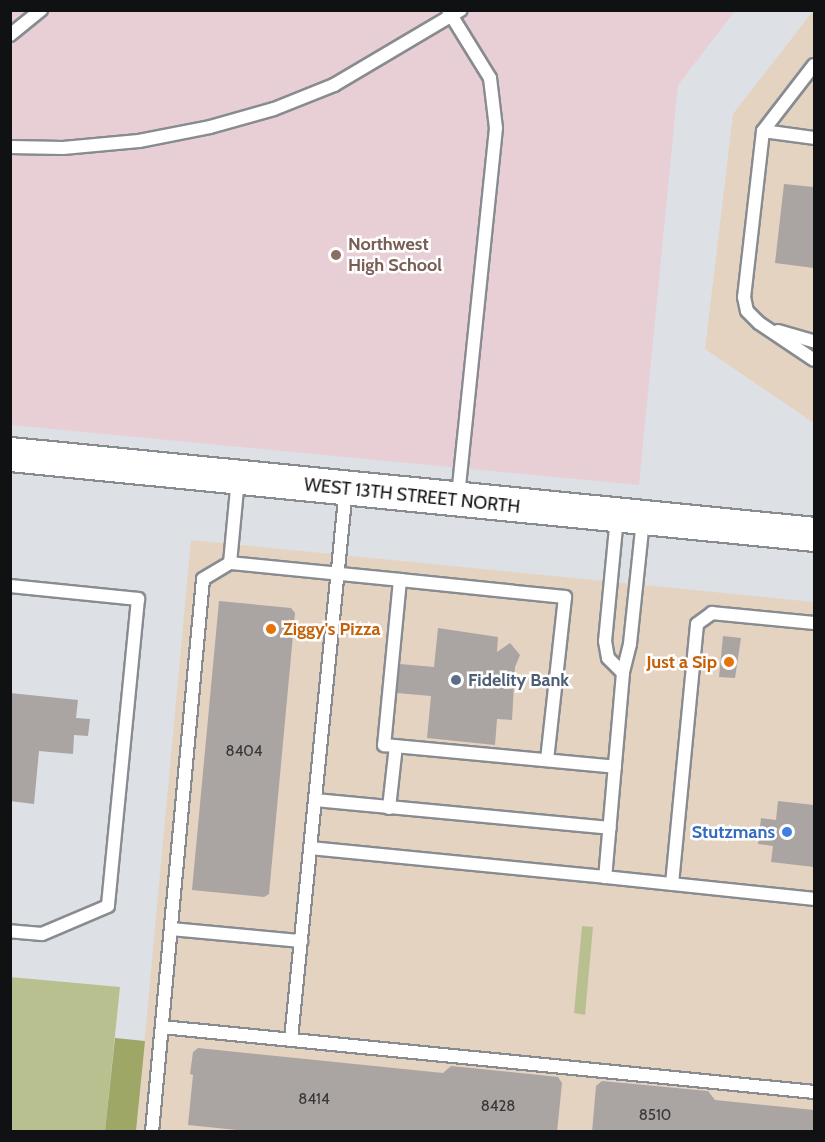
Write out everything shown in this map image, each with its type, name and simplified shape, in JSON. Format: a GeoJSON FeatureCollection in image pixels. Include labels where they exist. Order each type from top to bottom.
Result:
{"type":"FeatureCollection","features":[{"type":"Feature","properties":{"kind":"street","name":"WEST 13TH STREET NORTH"},"geometry":{"type":"LineString","coordinates":[[10,454],[457,501],[814,534]]}},
{"type":"Feature","properties":{"kind":"lane"},"geometry":{"type":"LineString","coordinates":[[10,35],[41,10]]}},
{"type":"Feature","properties":{"kind":"lane"},"geometry":{"type":"LineString","coordinates":[[10,147],[63,148],[139,141],[210,127],[274,109],[334,85],[454,13],[490,78],[496,128],[457,501]]}},
{"type":"Feature","properties":{"kind":"lane"},"geometry":{"type":"LineString","coordinates":[[814,65],[763,132],[744,297],[747,311],[759,322],[814,360]]}},
{"type":"Feature","properties":{"kind":"lane"},"geometry":{"type":"LineString","coordinates":[[763,132],[814,138]]}},
{"type":"Feature","properties":{"kind":"lane"},"geometry":{"type":"LineString","coordinates":[[759,322],[814,341]]}},
{"type":"Feature","properties":{"kind":"lane"},"geometry":{"type":"LineString","coordinates":[[230,563],[238,478]]}},
{"type":"Feature","properties":{"kind":"lane"},"geometry":{"type":"LineString","coordinates":[[291,1039],[346,489]]}},
{"type":"Feature","properties":{"kind":"lane"},"geometry":{"type":"LineString","coordinates":[[623,673],[608,658],[605,641],[630,517]]}},
{"type":"Feature","properties":{"kind":"lane"},"geometry":{"type":"LineString","coordinates":[[605,878],[623,673],[630,644],[630,517]]}},
{"type":"Feature","properties":{"kind":"lane"},"geometry":{"type":"LineString","coordinates":[[152,1131],[203,579],[230,563],[565,597],[548,760]]}},
{"type":"Feature","properties":{"kind":"lane"},"geometry":{"type":"LineString","coordinates":[[400,580],[384,745],[615,767]]}},
{"type":"Feature","properties":{"kind":"lane"},"geometry":{"type":"LineString","coordinates":[[10,586],[138,599],[108,906],[42,934],[10,931]]}},
{"type":"Feature","properties":{"kind":"lane"},"geometry":{"type":"LineString","coordinates":[[672,884],[697,624],[712,613],[814,623]]}},
{"type":"Feature","properties":{"kind":"lane"},"geometry":{"type":"LineString","coordinates":[[390,807],[396,746]]}},
{"type":"Feature","properties":{"kind":"lane"},"geometry":{"type":"LineString","coordinates":[[315,800],[610,828]]}},
{"type":"Feature","properties":{"kind":"lane"},"geometry":{"type":"LineString","coordinates":[[310,848],[814,899]]}},
{"type":"Feature","properties":{"kind":"lane"},"geometry":{"type":"LineString","coordinates":[[171,929],[301,941]]}},
{"type":"Feature","properties":{"kind":"lane"},"geometry":{"type":"LineString","coordinates":[[162,1026],[814,1092]]}},
{"type":"Feature","properties":{"kind":"shaded area","name":"Northwest High School"},"geometry":{"type":"Polygon","coordinates":[[[10,11],[735,11],[678,85],[639,485],[11,425],[10,11]]]}},
{"type":"Feature","properties":{"kind":"shaded area"},"geometry":{"type":"Polygon","coordinates":[[[813,11],[814,423],[705,349],[733,114],[813,11]]]}},
{"type":"Feature","properties":{"kind":"shaded area"},"geometry":{"type":"Polygon","coordinates":[[[191,540],[814,602],[814,1131],[136,1132],[191,540]]]}},
{"type":"Feature","properties":{"kind":"green space"},"geometry":{"type":"Polygon","coordinates":[[[582,926],[593,927],[585,1015],[574,1013],[582,926]]]}},
{"type":"Feature","properties":{"kind":"green space"},"geometry":{"type":"Polygon","coordinates":[[[10,977],[120,987],[105,1131],[11,1131],[10,977]]]}},
{"type":"Feature","properties":{"kind":"green space"},"geometry":{"type":"Polygon","coordinates":[[[115,1038],[145,1041],[136,1131],[105,1131],[115,1038]]]}},
{"type":"Feature","properties":{"kind":"building"},"geometry":{"type":"Polygon","coordinates":[[[784,184],[814,187],[814,268],[775,263],[784,184]]]}},
{"type":"Feature","properties":{"kind":"building"},"geometry":{"type":"Polygon","coordinates":[[[219,601],[291,608],[295,613],[269,894],[264,897],[192,890],[219,601]]]}},
{"type":"Feature","properties":{"kind":"building","name":"Fidelity Bank"},"geometry":{"type":"Polygon","coordinates":[[[438,628],[498,637],[497,652],[510,643],[520,655],[515,667],[512,720],[497,719],[495,745],[427,738],[431,696],[397,693],[400,664],[434,667],[438,628]]]}},
{"type":"Feature","properties":{"kind":"building","name":"Just a Sip"},"geometry":{"type":"Polygon","coordinates":[[[723,636],[741,638],[735,678],[719,677],[723,636]]]}},
{"type":"Feature","properties":{"kind":"building"},"geometry":{"type":"Polygon","coordinates":[[[10,693],[78,700],[76,718],[90,719],[88,736],[74,735],[73,754],[39,751],[34,804],[10,801],[10,693]]]}},
{"type":"Feature","properties":{"kind":"building","name":"Stutzmans"},"geometry":{"type":"Polygon","coordinates":[[[778,801],[814,805],[814,867],[771,862],[773,846],[758,844],[761,818],[776,820],[778,801]]]}},
{"type":"Feature","properties":{"kind":"building"},"geometry":{"type":"Polygon","coordinates":[[[198,1048],[443,1073],[451,1066],[558,1077],[562,1083],[557,1132],[256,1132],[188,1125],[193,1075],[190,1074],[193,1052],[198,1048]]]}},
{"type":"Feature","properties":{"kind":"building"},"geometry":{"type":"Polygon","coordinates":[[[602,1081],[708,1091],[715,1100],[814,1110],[814,1132],[592,1132],[596,1086],[602,1081]]]}},
{"type":"Feature","properties":{"kind":"place","name":"Northwest High School"},"geometry":{"type":"Point","coordinates":[336,255]}},
{"type":"Feature","properties":{"kind":"place","name":"Ziggy's Pizza"},"geometry":{"type":"Point","coordinates":[271,629]}},
{"type":"Feature","properties":{"kind":"place","name":"Just a Sip"},"geometry":{"type":"Point","coordinates":[729,662]}},
{"type":"Feature","properties":{"kind":"place","name":"Fidelity Bank"},"geometry":{"type":"Point","coordinates":[456,680]}},
{"type":"Feature","properties":{"kind":"place","name":"Stutzmans"},"geometry":{"type":"Point","coordinates":[787,832]}}]}
